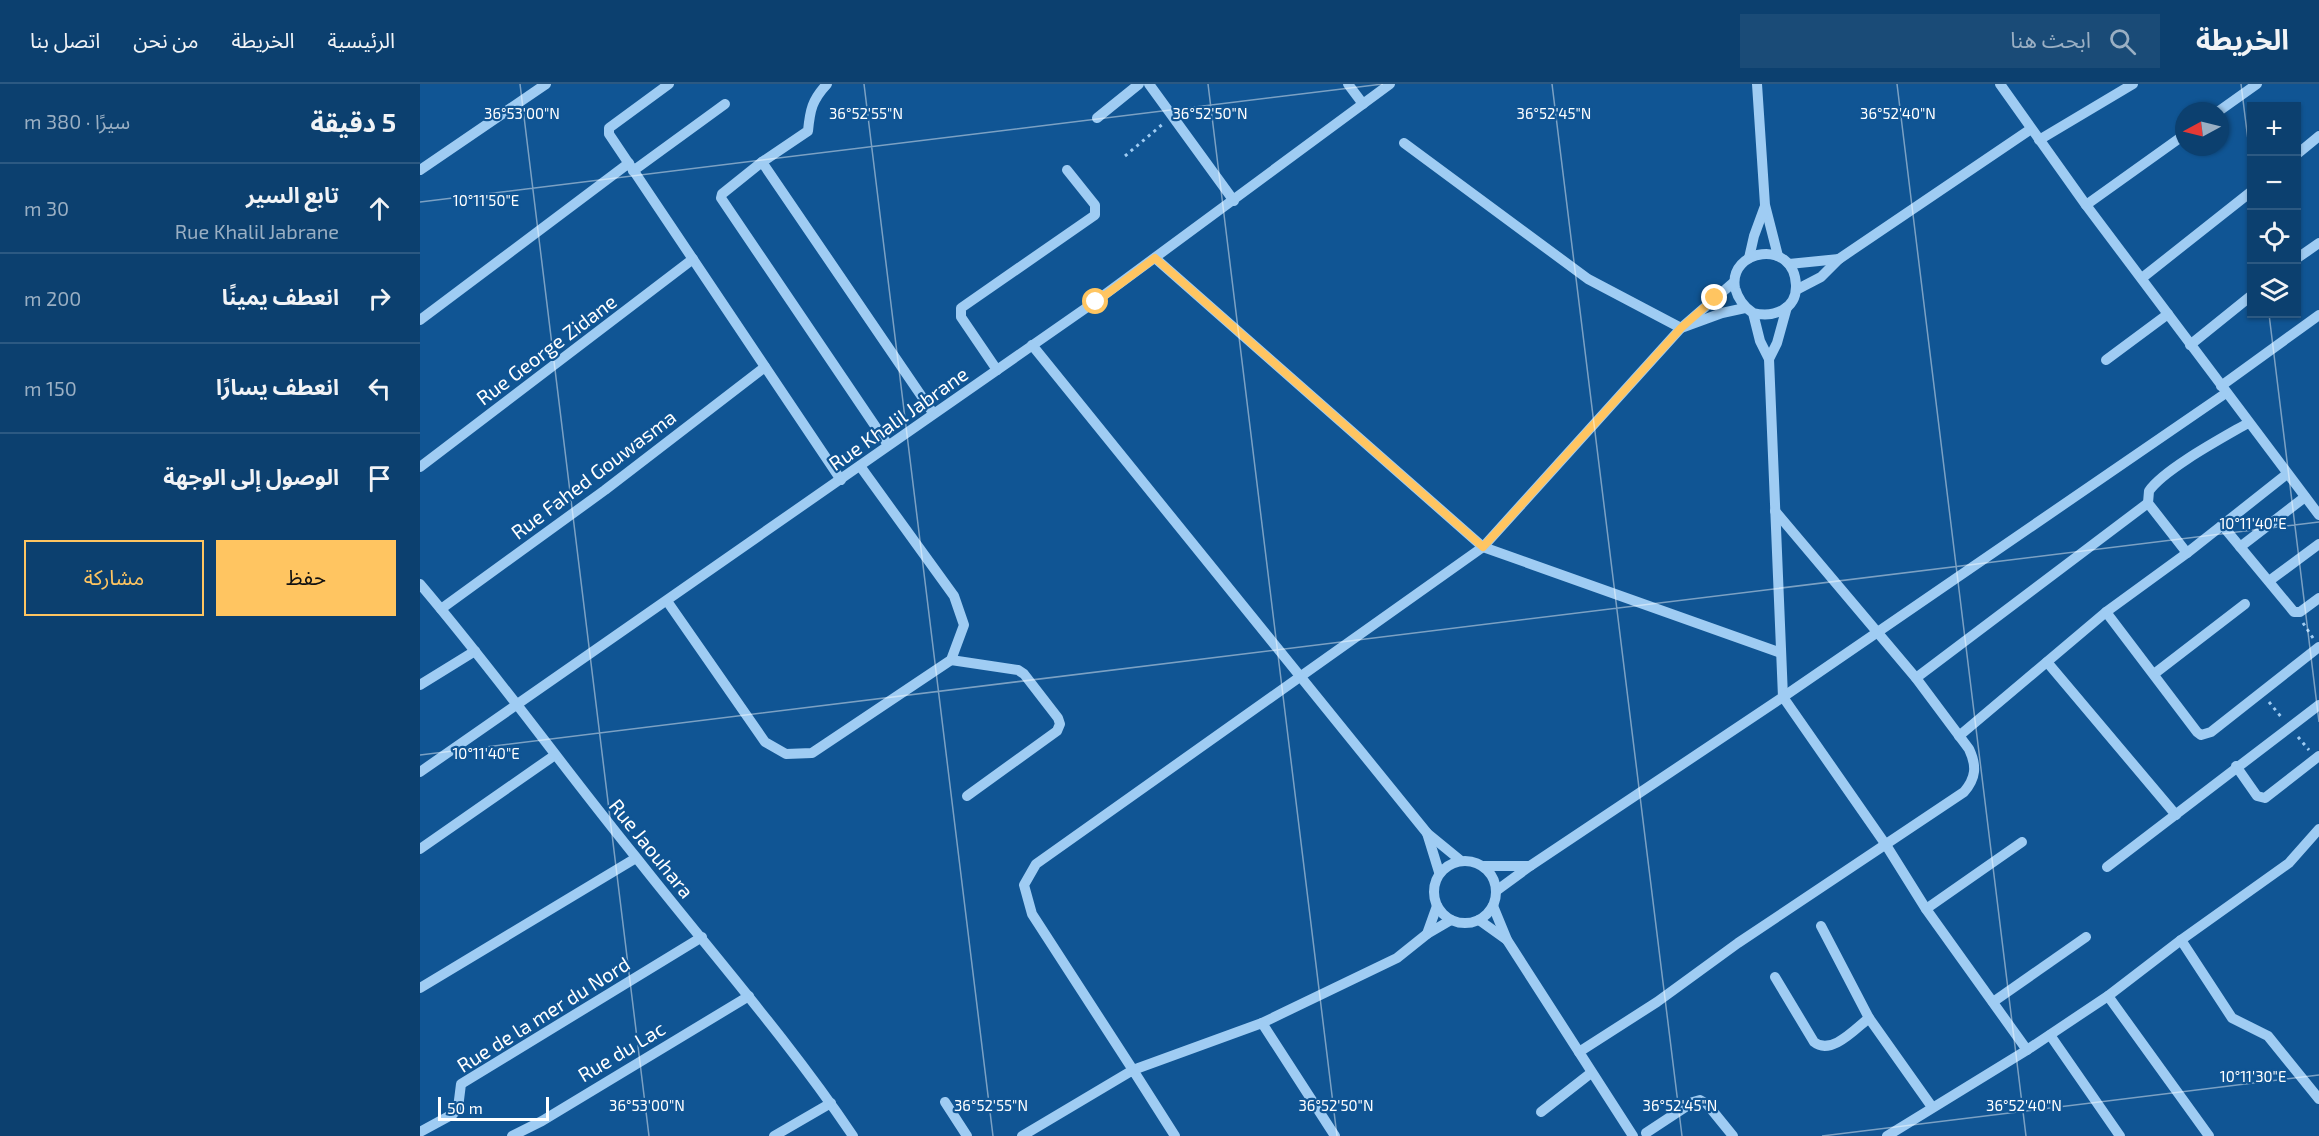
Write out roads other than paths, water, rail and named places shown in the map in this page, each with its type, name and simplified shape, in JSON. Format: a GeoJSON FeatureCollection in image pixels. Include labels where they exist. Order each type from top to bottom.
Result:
{"type":"FeatureCollection","features":[{"type":"Feature","properties":{"kind":"street"},"geometry":{"type":"LineString","coordinates":[[420,170],[546,84]]}},
{"type":"Feature","properties":{"kind":"street"},"geometry":{"type":"LineString","coordinates":[[669,84],[609,128],[609,134],[841,480]]}},
{"type":"Feature","properties":{"kind":"street"},"geometry":{"type":"LineString","coordinates":[[827,84],[815,96],[809,115],[808,131],[762,162],[722,194],[721,198],[888,445]]}},
{"type":"Feature","properties":{"kind":"street"},"geometry":{"type":"LineString","coordinates":[[1097,118],[1139,84]]}},
{"type":"Feature","properties":{"kind":"street"},"geometry":{"type":"LineString","coordinates":[[1149,84],[1234,201]]}},
{"type":"Feature","properties":{"kind":"street"},"geometry":{"type":"LineString","coordinates":[[1348,84],[1363,104]]}},
{"type":"Feature","properties":{"kind":"street","name":"Rue Khalil Jabrane"},"geometry":{"type":"LineString","coordinates":[[420,772],[841,480],[1155,258],[1390,84]]}},
{"type":"Feature","properties":{"kind":"street"},"geometry":{"type":"LineString","coordinates":[[1757,84],[1765,205],[1778,256]]}},
{"type":"Feature","properties":{"kind":"street"},"geometry":{"type":"LineString","coordinates":[[2000,84],[2086,205],[2319,515]]}},
{"type":"Feature","properties":{"kind":"street"},"geometry":{"type":"LineString","coordinates":[[2039,140],[2133,84]]}},
{"type":"Feature","properties":{"kind":"street"},"geometry":{"type":"LineString","coordinates":[[2229,103],[2257,84]]}},
{"type":"Feature","properties":{"kind":"street"},"geometry":{"type":"LineString","coordinates":[[420,320],[631,167],[725,104]]}},
{"type":"Feature","properties":{"kind":"street"},"geometry":{"type":"LineString","coordinates":[[1796,290],[1821,277],[1839,259],[2031,129]]}},
{"type":"Feature","properties":{"kind":"street"},"geometry":{"type":"LineString","coordinates":[[2301,150],[2319,136]]}},
{"type":"Feature","properties":{"kind":"street"},"geometry":{"type":"LineString","coordinates":[[2086,205],[2175,141]]}},
{"type":"Feature","properties":{"kind":"street"},"geometry":{"type":"LineString","coordinates":[[1404,143],[1588,279],[1681,328],[1722,313],[1749,311],[1765,316],[1777,314],[1787,307]]}},
{"type":"Feature","properties":{"kind":"street"},"geometry":{"type":"LineString","coordinates":[[762,162],[933,413]]}},
{"type":"Feature","properties":{"kind":"street"},"geometry":{"type":"LineString","coordinates":[[997,369],[961,317],[961,308],[1095,215],[1095,206],[1067,170]]}},
{"type":"Feature","properties":{"kind":"street"},"geometry":{"type":"LineString","coordinates":[[2142,278],[2247,195]]}},
{"type":"Feature","properties":{"kind":"street"},"geometry":{"type":"LineString","coordinates":[[1749,258],[1765,205]]}},
{"type":"Feature","properties":{"kind":"street"},"geometry":{"type":"LineString","coordinates":[[2301,256],[2319,243]]}},
{"type":"Feature","properties":{"kind":"street"},"geometry":{"type":"LineString","coordinates":[[1769,359],[1777,343],[1787,307],[1796,290],[1796,276],[1789,264],[1778,256],[1763,253],[1749,258],[1736,272],[1734,282],[1737,294],[1749,311],[1769,359],[1783,697],[1886,845],[1926,909],[2027,1050]]}},
{"type":"Feature","properties":{"kind":"street"},"geometry":{"type":"LineString","coordinates":[[1155,258],[1483,547],[1781,653]]}},
{"type":"Feature","properties":{"kind":"street","name":"Rue George Zidane"},"geometry":{"type":"LineString","coordinates":[[420,467],[693,259]]}},
{"type":"Feature","properties":{"kind":"street"},"geometry":{"type":"LineString","coordinates":[[1789,264],[1839,259]]}},
{"type":"Feature","properties":{"kind":"street"},"geometry":{"type":"LineString","coordinates":[[1175,1136],[1032,914],[1024,885],[1036,864],[1483,547],[1681,328],[1734,282]]}},
{"type":"Feature","properties":{"kind":"street"},"geometry":{"type":"LineString","coordinates":[[2190,345],[2247,299]]}},
{"type":"Feature","properties":{"kind":"street"},"geometry":{"type":"LineString","coordinates":[[2106,360],[2168,314]]}},
{"type":"Feature","properties":{"kind":"street"},"geometry":{"type":"LineString","coordinates":[[1496,891],[1783,697],[2224,390],[2319,315]]}},
{"type":"Feature","properties":{"kind":"street"},"geometry":{"type":"LineString","coordinates":[[1032,345],[1426,833],[1460,860],[1473,861],[1484,866],[1530,866]]}},
{"type":"Feature","properties":{"kind":"street","name":"Rue Fahed Gouwasma"},"geometry":{"type":"LineString","coordinates":[[441,609],[604,490],[765,367]]}},
{"type":"Feature","properties":{"kind":"street"},"geometry":{"type":"LineString","coordinates":[[2187,553],[2148,503],[2149,491],[2164,477],[2248,423]]}},
{"type":"Feature","properties":{"kind":"street"},"geometry":{"type":"LineString","coordinates":[[667,601],[765,742],[786,754],[812,753],[951,660],[964,625],[954,596],[860,466]]}},
{"type":"Feature","properties":{"kind":"street"},"geometry":{"type":"LineString","coordinates":[[1959,736],[2106,612],[2187,553],[2287,474]]}},
{"type":"Feature","properties":{"kind":"street"},"geometry":{"type":"LineString","coordinates":[[2240,547],[2305,497]]}},
{"type":"Feature","properties":{"kind":"street"},"geometry":{"type":"LineString","coordinates":[[1916,678],[2148,503]]}},
{"type":"Feature","properties":{"kind":"street"},"geometry":{"type":"LineString","coordinates":[[1579,1052],[1657,1002],[1738,943],[1964,792],[1971,784],[1975,772],[1974,760],[1959,736],[1916,678],[1775,511]]}},
{"type":"Feature","properties":{"kind":"street"},"geometry":{"type":"LineString","coordinates":[[2223,525],[2297,614],[2319,598]]}},
{"type":"Feature","properties":{"kind":"street"},"geometry":{"type":"LineString","coordinates":[[2269,581],[2319,544]]}},
{"type":"Feature","properties":{"kind":"street","name":"Rue Jaouhara"},"geometry":{"type":"LineString","coordinates":[[420,584],[518,704],[636,858],[749,996],[831,1103],[853,1136]]}},
{"type":"Feature","properties":{"kind":"street"},"geometry":{"type":"LineString","coordinates":[[2154,674],[2245,604]]}},
{"type":"Feature","properties":{"kind":"street"},"geometry":{"type":"LineString","coordinates":[[2106,612],[2197,732],[2207,735],[2262,694],[2316,643]]}},
{"type":"Feature","properties":{"kind":"street"},"geometry":{"type":"LineString","coordinates":[[420,685],[475,651]]}},
{"type":"Feature","properties":{"kind":"street"},"geometry":{"type":"LineString","coordinates":[[951,660],[1018,670],[1024,674],[1058,718],[1060,724],[1057,731],[968,796]]}},
{"type":"Feature","properties":{"kind":"street"},"geometry":{"type":"LineString","coordinates":[[2047,662],[2176,815]]}},
{"type":"Feature","properties":{"kind":"street"},"geometry":{"type":"LineString","coordinates":[[2107,867],[2236,766],[2319,705]]}},
{"type":"Feature","properties":{"kind":"street"},"geometry":{"type":"LineString","coordinates":[[420,849],[555,755]]}},
{"type":"Feature","properties":{"kind":"street"},"geometry":{"type":"LineString","coordinates":[[2236,766],[2258,796],[2265,798],[2319,756]]}},
{"type":"Feature","properties":{"kind":"street"},"geometry":{"type":"LineString","coordinates":[[1887,1136],[2027,1050],[2108,996],[2181,940],[2289,863],[2319,829]]}},
{"type":"Feature","properties":{"kind":"street"},"geometry":{"type":"LineString","coordinates":[[1426,833],[1440,872]]}},
{"type":"Feature","properties":{"kind":"street"},"geometry":{"type":"LineString","coordinates":[[1926,909],[2022,842]]}},
{"type":"Feature","properties":{"kind":"street"},"geometry":{"type":"LineString","coordinates":[[420,988],[636,858]]}},
{"type":"Feature","properties":{"kind":"street"},"geometry":{"type":"LineString","coordinates":[[1460,860],[1440,872],[1433,889],[1437,906],[1450,920],[1465,923],[1479,920],[1493,906],[1496,891],[1493,877],[1484,866]]}},
{"type":"Feature","properties":{"kind":"street"},"geometry":{"type":"LineString","coordinates":[[1427,934],[1437,906]]}},
{"type":"Feature","properties":{"kind":"street"},"geometry":{"type":"LineString","coordinates":[[1493,906],[1508,940],[1633,1136]]}},
{"type":"Feature","properties":{"kind":"street"},"geometry":{"type":"LineString","coordinates":[[1022,1136],[1133,1070],[1262,1023],[1397,958],[1427,934],[1450,920]]}},
{"type":"Feature","properties":{"kind":"street"},"geometry":{"type":"LineString","coordinates":[[1479,920],[1508,940]]}},
{"type":"Feature","properties":{"kind":"street"},"geometry":{"type":"LineString","coordinates":[[1821,926],[1869,1018],[1932,1107]]}},
{"type":"Feature","properties":{"kind":"street","name":"Rue de la mer du Nord"},"geometry":{"type":"LineString","coordinates":[[420,1132],[453,1114],[458,1108],[461,1084],[702,937]]}},
{"type":"Feature","properties":{"kind":"street"},"geometry":{"type":"LineString","coordinates":[[1993,1002],[2086,937]]}},
{"type":"Feature","properties":{"kind":"street"},"geometry":{"type":"LineString","coordinates":[[2181,940],[2232,1018],[2268,1036],[2319,1099]]}},
{"type":"Feature","properties":{"kind":"street"},"geometry":{"type":"LineString","coordinates":[[1775,976],[1814,1042],[1821,1047],[1835,1044],[1869,1018]]}},
{"type":"Feature","properties":{"kind":"street","name":"Rue du Lac"},"geometry":{"type":"LineString","coordinates":[[512,1136],[542,1121],[749,996]]}},
{"type":"Feature","properties":{"kind":"street"},"geometry":{"type":"LineString","coordinates":[[2108,996],[2209,1136]]}},
{"type":"Feature","properties":{"kind":"street"},"geometry":{"type":"LineString","coordinates":[[1262,1023],[1335,1136]]}},
{"type":"Feature","properties":{"kind":"street"},"geometry":{"type":"LineString","coordinates":[[2050,1035],[2120,1136]]}},
{"type":"Feature","properties":{"kind":"street"},"geometry":{"type":"LineString","coordinates":[[1541,1112],[1591,1073]]}},
{"type":"Feature","properties":{"kind":"street"},"geometry":{"type":"LineString","coordinates":[[1646,1133],[1693,1102],[1700,1100],[1707,1104],[1733,1136]]}},
{"type":"Feature","properties":{"kind":"street"},"geometry":{"type":"LineString","coordinates":[[945,1102],[967,1136]]}},
{"type":"Feature","properties":{"kind":"street"},"geometry":{"type":"LineString","coordinates":[[774,1136],[831,1103]]}}]}
